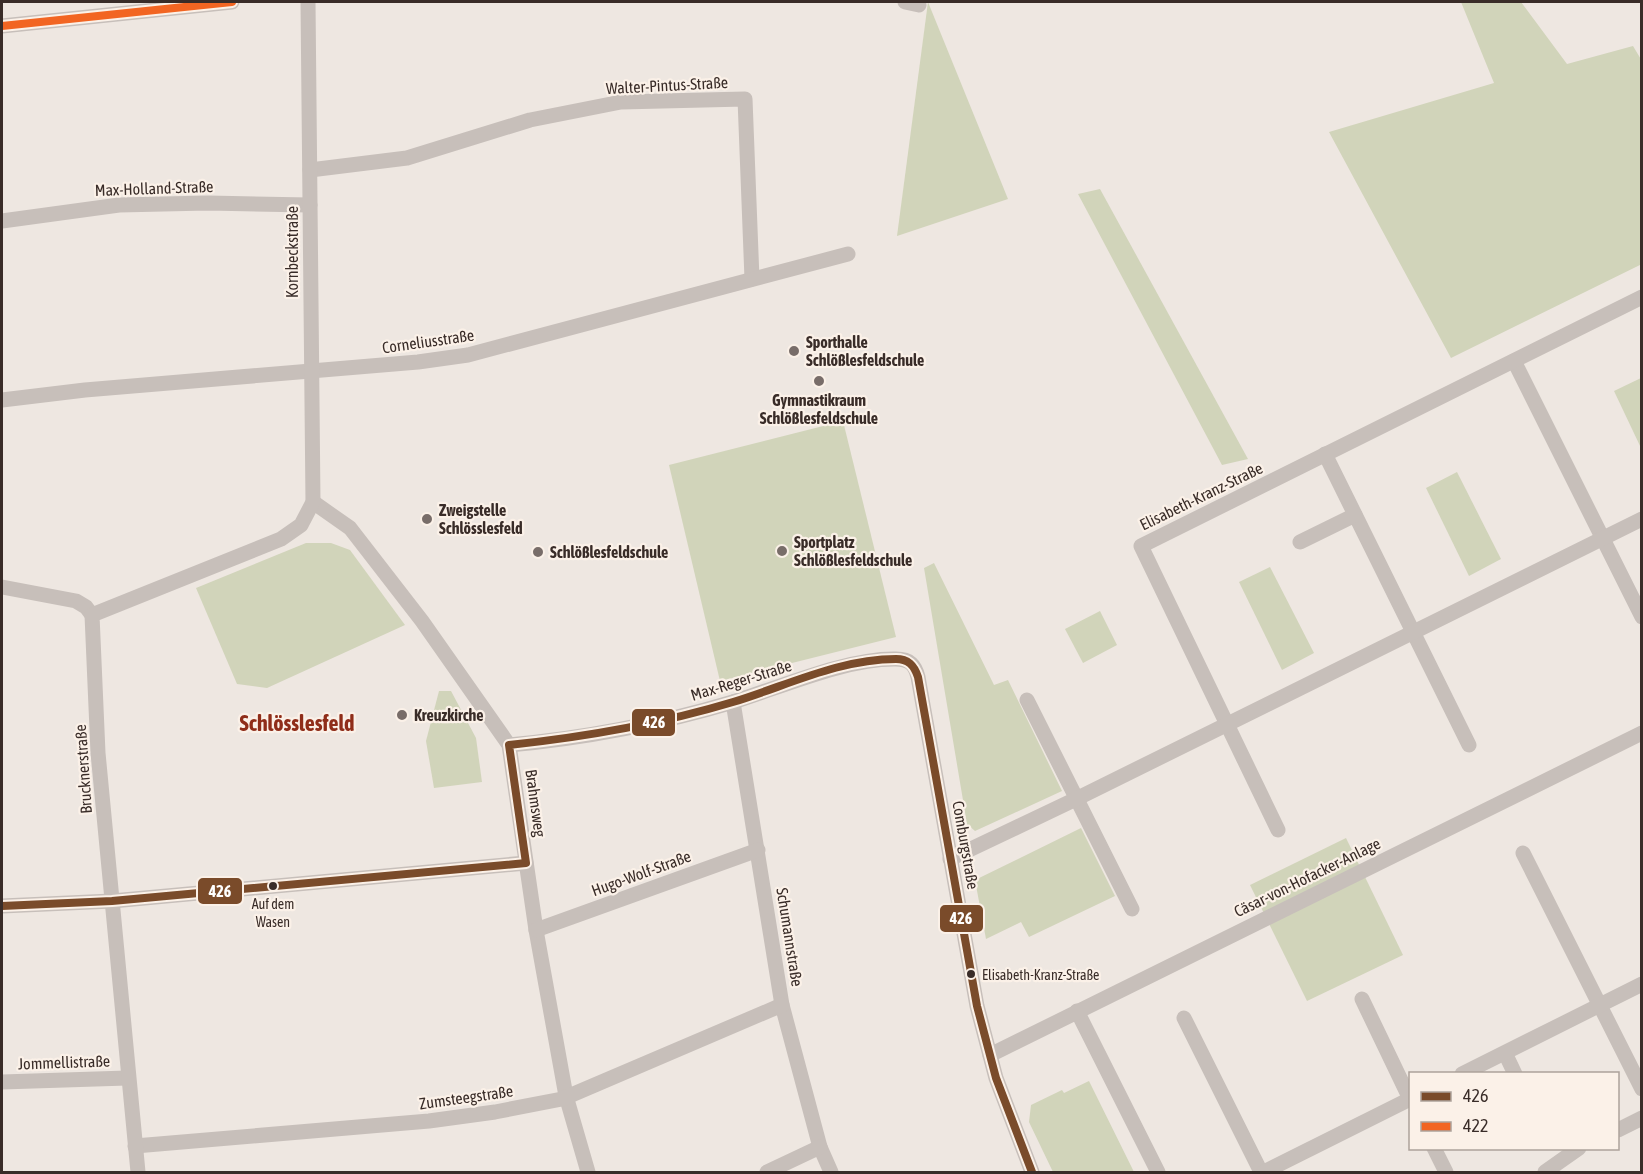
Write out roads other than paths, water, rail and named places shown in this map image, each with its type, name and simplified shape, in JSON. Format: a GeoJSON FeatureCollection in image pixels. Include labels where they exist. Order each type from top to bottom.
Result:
{"type":"FeatureCollection","features":[{"type":"Feature","properties":{"kind":"street"},"geometry":{"type":"LineString","coordinates":[[2,26],[232,2]]}},
{"type":"Feature","properties":{"kind":"street","name":"Kornbeckstraße"},"geometry":{"type":"LineString","coordinates":[[308,2],[313,502]]}},
{"type":"Feature","properties":{"kind":"street","name":"Walter-Pintus-Straße"},"geometry":{"type":"LineString","coordinates":[[310,170],[407,159],[530,120],[621,102],[746,99],[752,279]]}},
{"type":"Feature","properties":{"kind":"street","name":"Max-Holland-Straße"},"geometry":{"type":"LineString","coordinates":[[2,221],[119,205],[208,203],[310,205]]}},
{"type":"Feature","properties":{"kind":"street","name":"Corneliusstraße"},"geometry":{"type":"LineString","coordinates":[[2,400],[85,390],[310,372],[468,355],[849,254]]}},
{"type":"Feature","properties":{"kind":"street","name":"Elisabeth-Kranz-Straße"},"geometry":{"type":"LineString","coordinates":[[1278,830],[1140,546],[1641,297]]}},
{"type":"Feature","properties":{"kind":"street"},"geometry":{"type":"LineString","coordinates":[[1514,361],[1641,617]]}},
{"type":"Feature","properties":{"kind":"street"},"geometry":{"type":"LineString","coordinates":[[1325,454],[1469,746]]}},
{"type":"Feature","properties":{"kind":"street"},"geometry":{"type":"LineString","coordinates":[[2,587],[76,601],[86,607],[92,615],[281,539],[301,525],[313,502]]}},
{"type":"Feature","properties":{"kind":"street","name":"Brahmsweg"},"geometry":{"type":"LineString","coordinates":[[313,502],[350,528],[422,621],[509,745],[536,930],[566,1096],[588,1173]]}},
{"type":"Feature","properties":{"kind":"street"},"geometry":{"type":"LineString","coordinates":[[1300,543],[1355,516]]}},
{"type":"Feature","properties":{"kind":"street"},"geometry":{"type":"LineString","coordinates":[[950,859],[1641,519]]}},
{"type":"Feature","properties":{"kind":"street","name":"Brucknerstraße"},"geometry":{"type":"LineString","coordinates":[[92,615],[98,753],[127,1078],[138,1173]]}},
{"type":"Feature","properties":{"kind":"street","name":"Max-Reger-Straße"},"geometry":{"type":"LineString","coordinates":[[509,745],[622,731],[733,702],[859,664],[897,659],[910,662]]}},
{"type":"Feature","properties":{"kind":"street","name":"Comburgstraße"},"geometry":{"type":"LineString","coordinates":[[910,662],[916,667],[918,677],[976,1006],[990,1055],[1032,1173]]}},
{"type":"Feature","properties":{"kind":"street"},"geometry":{"type":"LineString","coordinates":[[1027,700],[1132,909]]}},
{"type":"Feature","properties":{"kind":"street","name":"Schumannstraße"},"geometry":{"type":"LineString","coordinates":[[733,702],[782,1005],[820,1147],[831,1173]]}},
{"type":"Feature","properties":{"kind":"street","name":"Cäsar-von-Hofacker-Anlage"},"geometry":{"type":"LineString","coordinates":[[990,1055],[1641,733]]}},
{"type":"Feature","properties":{"kind":"street","name":"Hugo-Wolf-Straße"},"geometry":{"type":"LineString","coordinates":[[536,930],[758,850]]}},
{"type":"Feature","properties":{"kind":"street"},"geometry":{"type":"LineString","coordinates":[[1523,853],[1641,1089]]}},
{"type":"Feature","properties":{"kind":"street"},"geometry":{"type":"LineString","coordinates":[[2,906],[112,902],[526,863]]}},
{"type":"Feature","properties":{"kind":"street"},"geometry":{"type":"LineString","coordinates":[[1466,1072],[1641,984]]}},
{"type":"Feature","properties":{"kind":"street"},"geometry":{"type":"LineString","coordinates":[[1362,999],[1409,1097]]}},
{"type":"Feature","properties":{"kind":"street","name":"Zumsteegstraße"},"geometry":{"type":"LineString","coordinates":[[135,1146],[429,1121],[495,1112],[566,1096],[782,1005]]}},
{"type":"Feature","properties":{"kind":"street"},"geometry":{"type":"LineString","coordinates":[[1077,1011],[1158,1173]]}},
{"type":"Feature","properties":{"kind":"street"},"geometry":{"type":"LineString","coordinates":[[1184,1018],[1262,1173],[1409,1100]]}},
{"type":"Feature","properties":{"kind":"street"},"geometry":{"type":"LineString","coordinates":[[1505,1053],[1514,1072]]}},
{"type":"Feature","properties":{"kind":"street","name":"Jommellistraße"},"geometry":{"type":"LineString","coordinates":[[2,1082],[127,1078]]}},
{"type":"Feature","properties":{"kind":"street"},"geometry":{"type":"LineString","coordinates":[[1619,1129],[1641,1118]]}},
{"type":"Feature","properties":{"kind":"street"},"geometry":{"type":"LineString","coordinates":[[767,1173],[820,1147]]}},
{"type":"Feature","properties":{"kind":"street"},"geometry":{"type":"LineString","coordinates":[[1434,1150],[1446,1173]]}},
{"type":"Feature","properties":{"kind":"street"},"geometry":{"type":"LineString","coordinates":[[1545,1173],[1563,1167],[1578,1150]]}},
{"type":"Feature","properties":{"kind":"place","name":"Sporthalle Schlößlesfeldschule"},"geometry":{"type":"Point","coordinates":[794,351]}},
{"type":"Feature","properties":{"kind":"place","name":"Gymnastikraum Schlößlesfeldschule"},"geometry":{"type":"Point","coordinates":[819,381]}},
{"type":"Feature","properties":{"kind":"place","name":"Zweigstelle Schlösslesfeld"},"geometry":{"type":"Point","coordinates":[427,519]}},
{"type":"Feature","properties":{"kind":"place","name":"Sportplatz Schlößlesfeldschule"},"geometry":{"type":"Point","coordinates":[782,551]}},
{"type":"Feature","properties":{"kind":"place","name":"Schlößlesfeldschule"},"geometry":{"type":"Point","coordinates":[538,552]}},
{"type":"Feature","properties":{"kind":"place","name":"Kreuzkirche"},"geometry":{"type":"Point","coordinates":[402,715]}},
{"type":"Feature","properties":{"kind":"place","name":"Auf dem Wasen"},"geometry":{"type":"Point","coordinates":[273,886]}},
{"type":"Feature","properties":{"kind":"place","name":"Elisabeth-Kranz-Straße"},"geometry":{"type":"Point","coordinates":[971,974]}},
{"type":"Feature","properties":{"kind":"district","name":"Schlösslesfeld"},"geometry":{"type":"Point","coordinates":[297,723]}}]}
